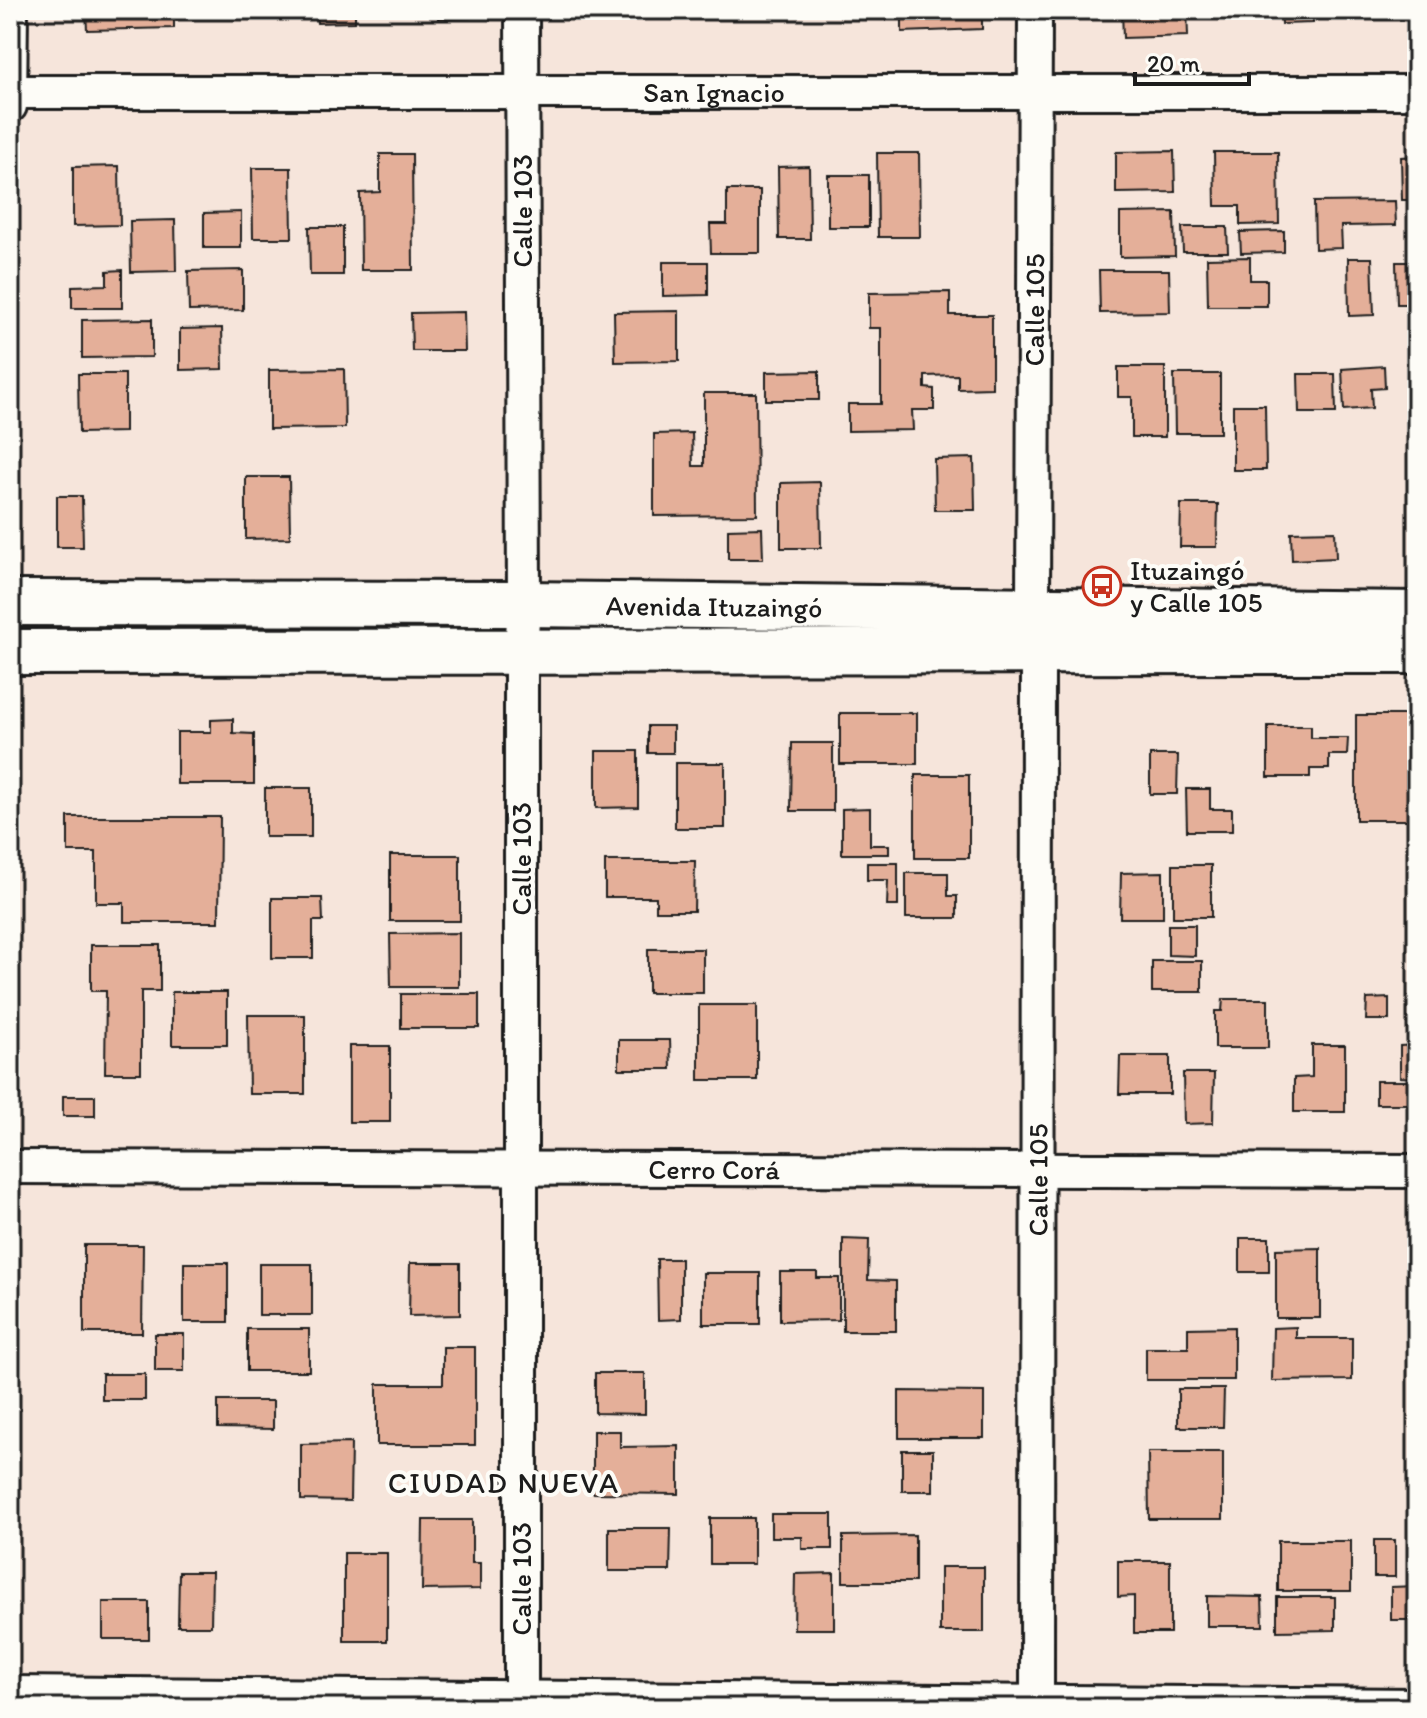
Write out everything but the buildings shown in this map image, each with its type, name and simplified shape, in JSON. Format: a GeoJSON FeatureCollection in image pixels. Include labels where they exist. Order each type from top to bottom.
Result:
{"type":"FeatureCollection","features":[{"type":"Feature","properties":{"kind":"main road","name":"Avenida Ituzaingó"},"geometry":{"type":"LineString","coordinates":[[10,603],[524,604],[1417,651]]}},
{"type":"Feature","properties":{"kind":"main road","name":"Avenida Ituzaingó"},"geometry":{"type":"LineString","coordinates":[[10,652],[521,652],[1417,614]]}},
{"type":"Feature","properties":{"kind":"street"},"geometry":{"type":"LineString","coordinates":[[10,106],[11,10]]}},
{"type":"Feature","properties":{"kind":"street","name":"Calle 103"},"geometry":{"type":"LineString","coordinates":[[521,1703],[522,10]]}},
{"type":"Feature","properties":{"kind":"street","name":"Calle 105"},"geometry":{"type":"LineString","coordinates":[[1035,10],[1037,1705]]}},
{"type":"Feature","properties":{"kind":"street","name":"San Ignacio"},"geometry":{"type":"LineString","coordinates":[[10,92],[1417,92]]}},
{"type":"Feature","properties":{"kind":"street","name":"Cerro Corá"},"geometry":{"type":"LineString","coordinates":[[10,1167],[1417,1171]]}},
{"type":"Feature","properties":{"kind":"street"},"geometry":{"type":"LineString","coordinates":[[10,1693],[521,1703],[1417,1705]]}},
{"type":"Feature","properties":{"kind":"green space"},"geometry":{"type":"Polygon","coordinates":[[[10,621],[468,624],[467,643],[10,640],[10,621]]]}},
{"type":"Feature","properties":{"kind":"place","name":"Ituzaingó y Calle 105"},"geometry":{"type":"Point","coordinates":[1102,586]}},
{"type":"Feature","properties":{"kind":"district","name":"CIUDAD NUEVA"},"geometry":{"type":"Point","coordinates":[504,1482]}}]}
